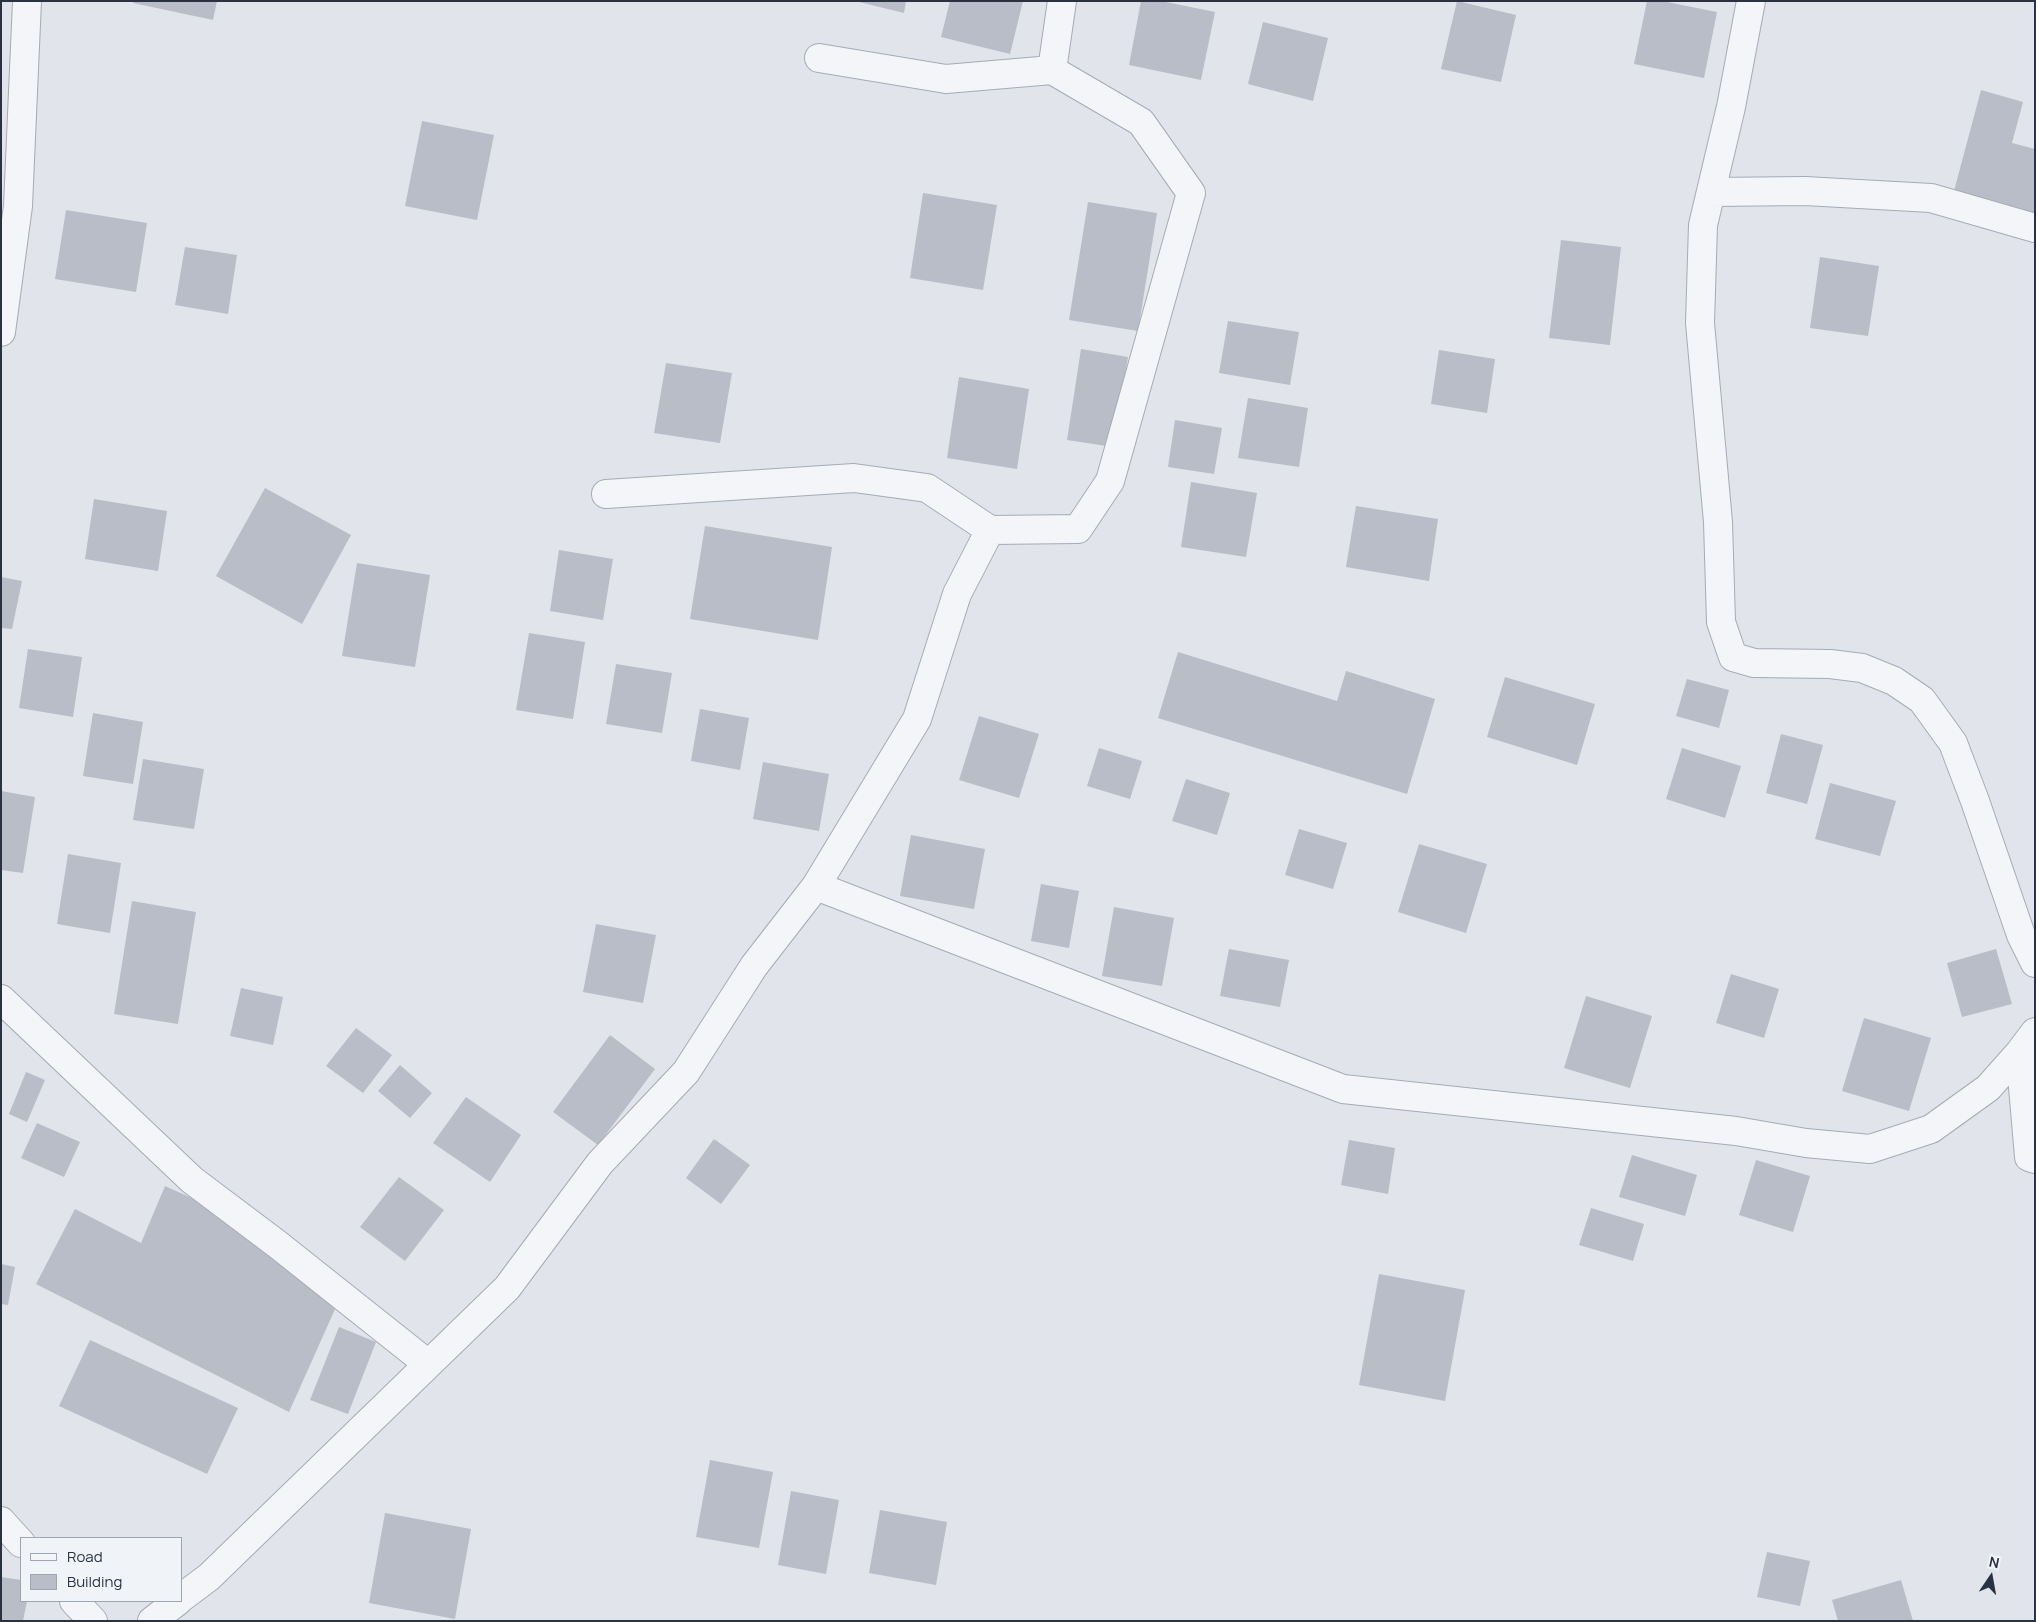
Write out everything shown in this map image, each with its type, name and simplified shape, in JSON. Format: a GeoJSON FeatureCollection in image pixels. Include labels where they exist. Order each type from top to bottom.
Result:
{"type":"FeatureCollection","features":[{"type":"Feature","properties":{"kind":"street"},"geometry":{"type":"LineString","coordinates":[[1,332],[18,206],[27,1]]}},
{"type":"Feature","properties":{"kind":"street"},"geometry":{"type":"LineString","coordinates":[[1052,70],[1062,1]]}},
{"type":"Feature","properties":{"kind":"street"},"geometry":{"type":"LineString","coordinates":[[1751,1],[1731,107],[1703,225],[1700,323],[1718,522],[1721,622],[1733,657],[1754,663],[1830,664],[1862,668],[1894,681],[1922,700],[1953,743],[2021,935],[2035,962]]}},
{"type":"Feature","properties":{"kind":"street"},"geometry":{"type":"LineString","coordinates":[[606,494],[854,478],[927,488],[990,530],[1078,529],[1110,481],[1191,193],[1140,122],[1052,70],[946,78],[819,58]]}},
{"type":"Feature","properties":{"kind":"street"},"geometry":{"type":"LineString","coordinates":[[1711,192],[1805,191],[1931,198],[2035,228]]}},
{"type":"Feature","properties":{"kind":"street"},"geometry":{"type":"LineString","coordinates":[[182,1598],[209,1577],[507,1288],[600,1163],[686,1072],[754,966],[816,886],[917,719],[957,594],[990,530]]}},
{"type":"Feature","properties":{"kind":"street"},"geometry":{"type":"LineString","coordinates":[[816,886],[1343,1089],[1726,1130],[1806,1143],[1870,1149],[1931,1129],[1988,1088],[2028,1042]]}},
{"type":"Feature","properties":{"kind":"street"},"geometry":{"type":"LineString","coordinates":[[1,999],[192,1180],[278,1244],[428,1364]]}},
{"type":"Feature","properties":{"kind":"street"},"geometry":{"type":"LineString","coordinates":[[2028,1042],[2029,1157],[2035,1159]]}},
{"type":"Feature","properties":{"kind":"street"},"geometry":{"type":"LineString","coordinates":[[1,1522],[20,1542]]}},
{"type":"Feature","properties":{"kind":"street"},"geometry":{"type":"LineString","coordinates":[[75,1602],[92,1621]]}},
{"type":"Feature","properties":{"kind":"street"},"geometry":{"type":"LineString","coordinates":[[152,1621],[177,1602]]}},
{"type":"Feature","properties":{"kind":"building"},"geometry":{"type":"Polygon","coordinates":[[[134,1],[217,1],[213,20],[133,3],[134,1]]]}},
{"type":"Feature","properties":{"kind":"building"},"geometry":{"type":"Polygon","coordinates":[[[855,1],[906,1],[904,13],[855,1]]]}},
{"type":"Feature","properties":{"kind":"building"},"geometry":{"type":"Polygon","coordinates":[[[950,1],[1023,1],[1010,54],[941,37],[950,1]]]}},
{"type":"Feature","properties":{"kind":"building"},"geometry":{"type":"Polygon","coordinates":[[[1141,1],[1161,1],[1215,12],[1201,80],[1129,65],[1141,1]]]}},
{"type":"Feature","properties":{"kind":"building"},"geometry":{"type":"Polygon","coordinates":[[[1457,1],[1516,15],[1501,82],[1441,69],[1457,1]]]}},
{"type":"Feature","properties":{"kind":"building"},"geometry":{"type":"Polygon","coordinates":[[[1647,1],[1662,1],[1717,12],[1704,78],[1634,64],[1647,1]]]}},
{"type":"Feature","properties":{"kind":"building"},"geometry":{"type":"Polygon","coordinates":[[[1263,22],[1328,38],[1313,101],[1248,84],[1263,22]]]}},
{"type":"Feature","properties":{"kind":"building"},"geometry":{"type":"Polygon","coordinates":[[[1981,90],[2023,102],[2012,143],[2035,149],[2035,213],[1954,191],[1981,90]]]}},
{"type":"Feature","properties":{"kind":"building"},"geometry":{"type":"Polygon","coordinates":[[[422,121],[494,135],[477,220],[405,206],[422,121]]]}},
{"type":"Feature","properties":{"kind":"building"},"geometry":{"type":"Polygon","coordinates":[[[923,193],[997,205],[983,290],[910,278],[923,193]]]}},
{"type":"Feature","properties":{"kind":"building"},"geometry":{"type":"Polygon","coordinates":[[[1088,202],[1157,213],[1138,331],[1069,320],[1088,202]]]}},
{"type":"Feature","properties":{"kind":"building"},"geometry":{"type":"Polygon","coordinates":[[[66,210],[147,223],[136,292],[55,279],[66,210]]]}},
{"type":"Feature","properties":{"kind":"building"},"geometry":{"type":"Polygon","coordinates":[[[1561,240],[1621,247],[1610,345],[1549,338],[1561,240]]]}},
{"type":"Feature","properties":{"kind":"building"},"geometry":{"type":"Polygon","coordinates":[[[185,247],[237,255],[228,314],[175,305],[185,247]]]}},
{"type":"Feature","properties":{"kind":"building"},"geometry":{"type":"Polygon","coordinates":[[[1820,257],[1879,266],[1868,336],[1810,328],[1820,257]]]}},
{"type":"Feature","properties":{"kind":"building"},"geometry":{"type":"Polygon","coordinates":[[[1228,321],[1299,332],[1290,385],[1219,373],[1228,321]]]}},
{"type":"Feature","properties":{"kind":"building"},"geometry":{"type":"Polygon","coordinates":[[[1081,349],[1128,357],[1113,447],[1067,440],[1081,349]]]}},
{"type":"Feature","properties":{"kind":"building"},"geometry":{"type":"Polygon","coordinates":[[[1439,350],[1495,359],[1487,413],[1431,404],[1439,350]]]}},
{"type":"Feature","properties":{"kind":"building"},"geometry":{"type":"Polygon","coordinates":[[[666,363],[732,373],[720,443],[654,433],[666,363]]]}},
{"type":"Feature","properties":{"kind":"building"},"geometry":{"type":"Polygon","coordinates":[[[959,377],[1029,389],[1017,469],[947,458],[959,377]]]}},
{"type":"Feature","properties":{"kind":"building"},"geometry":{"type":"Polygon","coordinates":[[[1248,398],[1308,408],[1299,467],[1238,458],[1248,398]]]}},
{"type":"Feature","properties":{"kind":"building"},"geometry":{"type":"Polygon","coordinates":[[[1175,420],[1222,428],[1214,474],[1168,467],[1175,420]]]}},
{"type":"Feature","properties":{"kind":"building"},"geometry":{"type":"Polygon","coordinates":[[[1191,482],[1257,493],[1246,557],[1181,547],[1191,482]]]}},
{"type":"Feature","properties":{"kind":"building"},"geometry":{"type":"Polygon","coordinates":[[[265,488],[351,535],[302,624],[216,576],[265,488]]]}},
{"type":"Feature","properties":{"kind":"building"},"geometry":{"type":"Polygon","coordinates":[[[94,499],[167,511],[158,571],[85,559],[94,499]]]}},
{"type":"Feature","properties":{"kind":"building"},"geometry":{"type":"Polygon","coordinates":[[[1356,506],[1438,519],[1429,581],[1346,567],[1356,506]]]}},
{"type":"Feature","properties":{"kind":"building"},"geometry":{"type":"Polygon","coordinates":[[[705,526],[832,547],[818,640],[690,619],[705,526]]]}},
{"type":"Feature","properties":{"kind":"building"},"geometry":{"type":"Polygon","coordinates":[[[559,550],[613,559],[603,620],[550,611],[559,550]]]}},
{"type":"Feature","properties":{"kind":"building"},"geometry":{"type":"Polygon","coordinates":[[[357,563],[430,575],[415,667],[342,656],[357,563]]]}},
{"type":"Feature","properties":{"kind":"building"},"geometry":{"type":"Polygon","coordinates":[[[1,577],[22,581],[12,629],[1,628],[1,577]]]}},
{"type":"Feature","properties":{"kind":"building"},"geometry":{"type":"Polygon","coordinates":[[[529,633],[585,642],[573,719],[516,710],[529,633]]]}},
{"type":"Feature","properties":{"kind":"building"},"geometry":{"type":"Polygon","coordinates":[[[28,649],[82,657],[73,717],[19,708],[28,649]]]}},
{"type":"Feature","properties":{"kind":"building"},"geometry":{"type":"Polygon","coordinates":[[[1178,652],[1337,701],[1346,671],[1435,699],[1407,794],[1158,718],[1178,652]]]}},
{"type":"Feature","properties":{"kind":"building"},"geometry":{"type":"Polygon","coordinates":[[[616,664],[672,673],[662,733],[606,724],[616,664]]]}},
{"type":"Feature","properties":{"kind":"building"},"geometry":{"type":"Polygon","coordinates":[[[1505,677],[1595,704],[1577,765],[1487,737],[1505,677]]]}},
{"type":"Feature","properties":{"kind":"building"},"geometry":{"type":"Polygon","coordinates":[[[1687,679],[1729,690],[1719,728],[1676,716],[1687,679]]]}},
{"type":"Feature","properties":{"kind":"building"},"geometry":{"type":"Polygon","coordinates":[[[700,709],[749,718],[740,770],[691,761],[700,709]]]}},
{"type":"Feature","properties":{"kind":"building"},"geometry":{"type":"Polygon","coordinates":[[[93,713],[143,722],[133,784],[83,776],[93,713]]]}},
{"type":"Feature","properties":{"kind":"building"},"geometry":{"type":"Polygon","coordinates":[[[979,716],[1039,734],[1019,798],[959,780],[979,716]]]}},
{"type":"Feature","properties":{"kind":"building"},"geometry":{"type":"Polygon","coordinates":[[[1781,734],[1823,745],[1807,804],[1766,793],[1781,734]]]}},
{"type":"Feature","properties":{"kind":"building"},"geometry":{"type":"Polygon","coordinates":[[[1099,748],[1142,761],[1130,799],[1087,786],[1099,748]]]}},
{"type":"Feature","properties":{"kind":"building"},"geometry":{"type":"Polygon","coordinates":[[[1682,748],[1741,766],[1725,818],[1666,799],[1682,748]]]}},
{"type":"Feature","properties":{"kind":"building"},"geometry":{"type":"Polygon","coordinates":[[[143,759],[204,769],[194,829],[133,820],[143,759]]]}},
{"type":"Feature","properties":{"kind":"building"},"geometry":{"type":"Polygon","coordinates":[[[763,762],[829,774],[819,831],[753,819],[763,762]]]}},
{"type":"Feature","properties":{"kind":"building"},"geometry":{"type":"Polygon","coordinates":[[[1186,779],[1230,793],[1217,835],[1172,821],[1186,779]]]}},
{"type":"Feature","properties":{"kind":"building"},"geometry":{"type":"Polygon","coordinates":[[[1830,783],[1896,801],[1880,856],[1815,839],[1830,783]]]}},
{"type":"Feature","properties":{"kind":"building"},"geometry":{"type":"Polygon","coordinates":[[[1,791],[35,797],[23,873],[1,870],[1,791]]]}},
{"type":"Feature","properties":{"kind":"building"},"geometry":{"type":"Polygon","coordinates":[[[1299,829],[1347,843],[1333,889],[1285,875],[1299,829]]]}},
{"type":"Feature","properties":{"kind":"building"},"geometry":{"type":"Polygon","coordinates":[[[911,835],[985,849],[974,909],[900,896],[911,835]]]}},
{"type":"Feature","properties":{"kind":"building"},"geometry":{"type":"Polygon","coordinates":[[[1419,844],[1487,864],[1466,933],[1398,912],[1419,844]]]}},
{"type":"Feature","properties":{"kind":"building"},"geometry":{"type":"Polygon","coordinates":[[[68,854],[121,863],[110,933],[57,924],[68,854]]]}},
{"type":"Feature","properties":{"kind":"building"},"geometry":{"type":"Polygon","coordinates":[[[1041,884],[1079,891],[1069,948],[1031,941],[1041,884]]]}},
{"type":"Feature","properties":{"kind":"building"},"geometry":{"type":"Polygon","coordinates":[[[132,901],[196,912],[178,1024],[114,1014],[132,901]]]}},
{"type":"Feature","properties":{"kind":"building"},"geometry":{"type":"Polygon","coordinates":[[[1114,907],[1174,918],[1162,986],[1102,976],[1114,907]]]}},
{"type":"Feature","properties":{"kind":"building"},"geometry":{"type":"Polygon","coordinates":[[[596,924],[656,935],[643,1003],[583,992],[596,924]]]}},
{"type":"Feature","properties":{"kind":"building"},"geometry":{"type":"Polygon","coordinates":[[[1229,949],[1289,960],[1280,1007],[1220,996],[1229,949]]]}},
{"type":"Feature","properties":{"kind":"building"},"geometry":{"type":"Polygon","coordinates":[[[1996,949],[2012,1004],[1962,1017],[1947,963],[1996,949]]]}},
{"type":"Feature","properties":{"kind":"building"},"geometry":{"type":"Polygon","coordinates":[[[1731,974],[1779,989],[1764,1038],[1716,1023],[1731,974]]]}},
{"type":"Feature","properties":{"kind":"building"},"geometry":{"type":"Polygon","coordinates":[[[241,988],[283,997],[273,1045],[230,1036],[241,988]]]}},
{"type":"Feature","properties":{"kind":"building"},"geometry":{"type":"Polygon","coordinates":[[[1586,996],[1652,1016],[1630,1088],[1564,1068],[1586,996]]]}},
{"type":"Feature","properties":{"kind":"building"},"geometry":{"type":"Polygon","coordinates":[[[1864,1018],[1931,1038],[1909,1111],[1842,1091],[1864,1018]]]}},
{"type":"Feature","properties":{"kind":"building"},"geometry":{"type":"Polygon","coordinates":[[[356,1028],[392,1055],[363,1093],[326,1066],[356,1028]]]}},
{"type":"Feature","properties":{"kind":"building"},"geometry":{"type":"Polygon","coordinates":[[[610,1035],[655,1069],[598,1145],[553,1112],[610,1035]]]}},
{"type":"Feature","properties":{"kind":"building"},"geometry":{"type":"Polygon","coordinates":[[[400,1065],[432,1093],[410,1118],[378,1091],[400,1065]]]}},
{"type":"Feature","properties":{"kind":"building"},"geometry":{"type":"Polygon","coordinates":[[[26,1072],[45,1080],[27,1122],[9,1114],[26,1072]]]}},
{"type":"Feature","properties":{"kind":"building"},"geometry":{"type":"Polygon","coordinates":[[[466,1097],[521,1135],[490,1182],[433,1143],[466,1097]]]}},
{"type":"Feature","properties":{"kind":"building"},"geometry":{"type":"Polygon","coordinates":[[[37,1123],[80,1142],[64,1177],[21,1158],[37,1123]]]}},
{"type":"Feature","properties":{"kind":"building"},"geometry":{"type":"Polygon","coordinates":[[[714,1139],[750,1165],[721,1204],[686,1178],[714,1139]]]}},
{"type":"Feature","properties":{"kind":"building"},"geometry":{"type":"Polygon","coordinates":[[[1349,1140],[1395,1148],[1388,1194],[1341,1185],[1349,1140]]]}},
{"type":"Feature","properties":{"kind":"building"},"geometry":{"type":"Polygon","coordinates":[[[1632,1155],[1697,1175],[1685,1216],[1619,1197],[1632,1155]]]}},
{"type":"Feature","properties":{"kind":"building"},"geometry":{"type":"Polygon","coordinates":[[[1756,1160],[1810,1176],[1793,1232],[1739,1215],[1756,1160]]]}},
{"type":"Feature","properties":{"kind":"building"},"geometry":{"type":"Polygon","coordinates":[[[399,1177],[444,1210],[405,1261],[360,1227],[399,1177]]]}},
{"type":"Feature","properties":{"kind":"building"},"geometry":{"type":"Polygon","coordinates":[[[165,1186],[238,1219],[336,1307],[289,1412],[36,1284],[75,1209],[141,1243],[165,1186]]]}},
{"type":"Feature","properties":{"kind":"building"},"geometry":{"type":"Polygon","coordinates":[[[1591,1208],[1644,1224],[1633,1261],[1579,1245],[1591,1208]]]}},
{"type":"Feature","properties":{"kind":"building"},"geometry":{"type":"Polygon","coordinates":[[[1,1264],[15,1267],[8,1305],[1,1304],[1,1264]]]}},
{"type":"Feature","properties":{"kind":"building"},"geometry":{"type":"Polygon","coordinates":[[[1379,1274],[1465,1290],[1445,1401],[1359,1385],[1379,1274]]]}},
{"type":"Feature","properties":{"kind":"building"},"geometry":{"type":"Polygon","coordinates":[[[339,1327],[376,1342],[348,1414],[310,1400],[339,1327]]]}},
{"type":"Feature","properties":{"kind":"building"},"geometry":{"type":"Polygon","coordinates":[[[90,1340],[238,1408],[207,1474],[59,1406],[90,1340]]]}},
{"type":"Feature","properties":{"kind":"building"},"geometry":{"type":"Polygon","coordinates":[[[710,1460],[773,1472],[759,1548],[696,1537],[710,1460]]]}},
{"type":"Feature","properties":{"kind":"building"},"geometry":{"type":"Polygon","coordinates":[[[791,1491],[839,1500],[826,1574],[778,1565],[791,1491]]]}},
{"type":"Feature","properties":{"kind":"building"},"geometry":{"type":"Polygon","coordinates":[[[880,1510],[947,1522],[936,1585],[869,1573],[880,1510]]]}},
{"type":"Feature","properties":{"kind":"building"},"geometry":{"type":"Polygon","coordinates":[[[385,1513],[471,1529],[455,1619],[369,1603],[385,1513]]]}},
{"type":"Feature","properties":{"kind":"building"},"geometry":{"type":"Polygon","coordinates":[[[1767,1552],[1810,1561],[1800,1606],[1757,1597],[1767,1552]]]}},
{"type":"Feature","properties":{"kind":"building"},"geometry":{"type":"Polygon","coordinates":[[[1,1577],[20,1580],[20,1602],[27,1602],[23,1621],[1,1621],[1,1577]]]}},
{"type":"Feature","properties":{"kind":"building"},"geometry":{"type":"Polygon","coordinates":[[[1901,1580],[1913,1621],[1838,1621],[1832,1600],[1901,1580]]]}}]}
